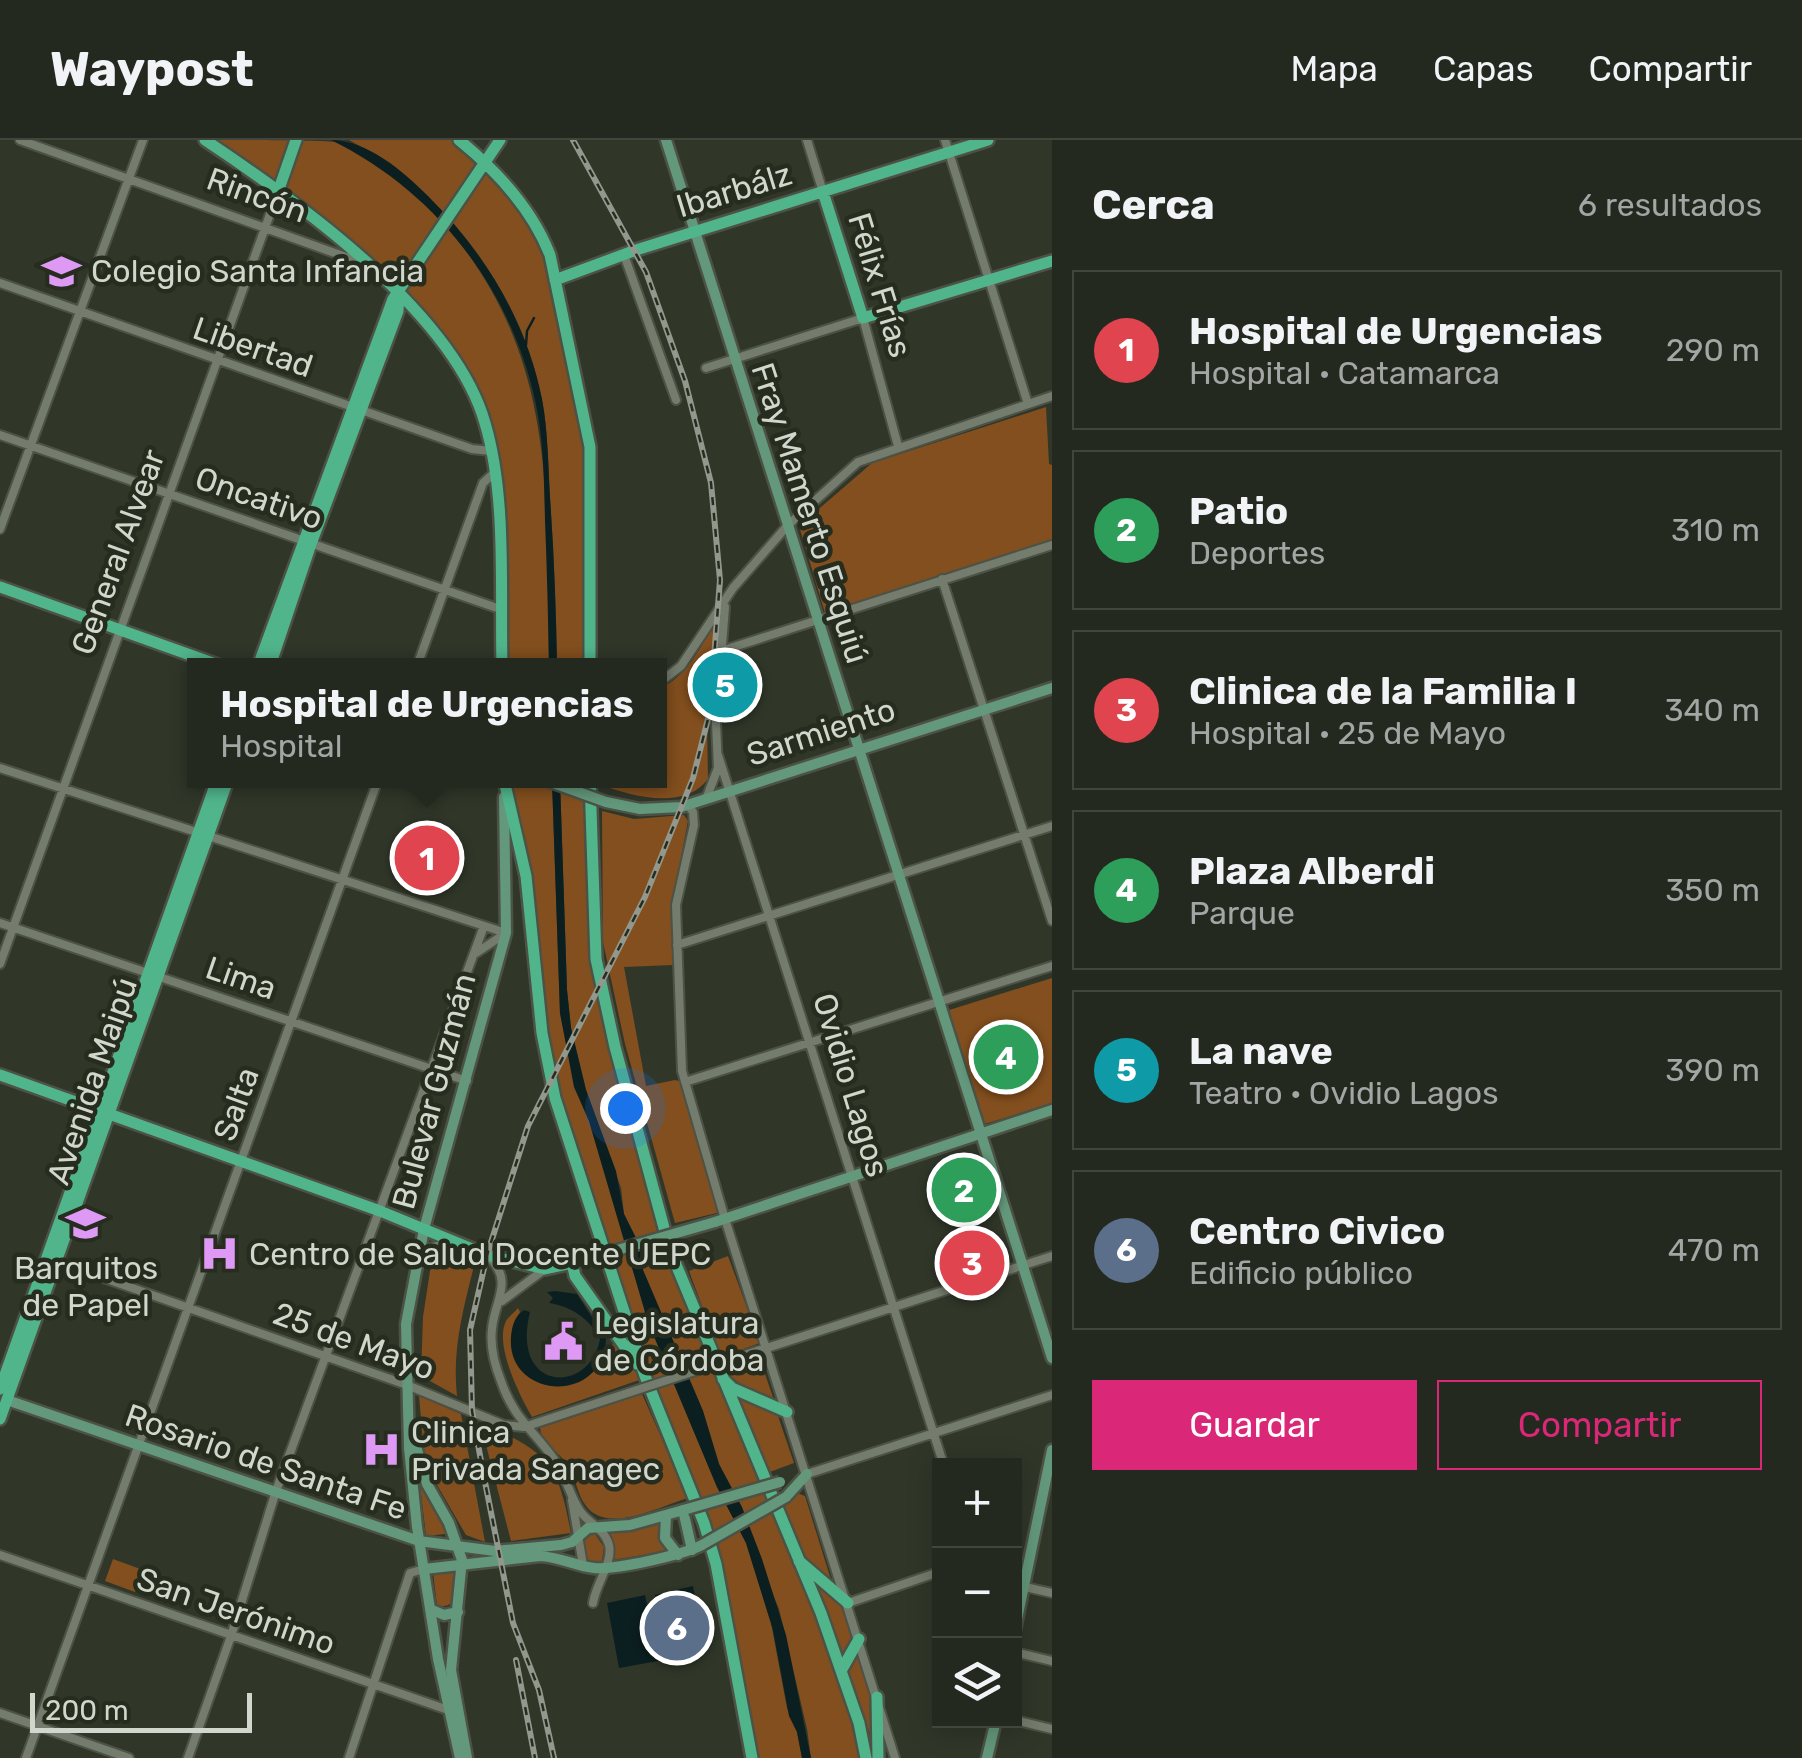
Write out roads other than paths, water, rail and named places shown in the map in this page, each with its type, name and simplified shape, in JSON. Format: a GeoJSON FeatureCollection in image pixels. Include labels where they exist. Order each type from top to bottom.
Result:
{"type":"FeatureCollection","features":[{"type":"Feature","properties":{"kind":"main road"},"geometry":{"type":"LineString","coordinates":[[206,140],[279,190],[363,258],[435,336],[467,381],[481,409],[494,473],[502,658]]}},
{"type":"Feature","properties":{"kind":"main road","name":"General Alvear"},"geometry":{"type":"LineString","coordinates":[[279,190],[296,140]]}},
{"type":"Feature","properties":{"kind":"main road"},"geometry":{"type":"LineString","coordinates":[[460,140],[485,162],[536,227],[550,255],[590,447],[590,658]]}},
{"type":"Feature","properties":{"kind":"main road"},"geometry":{"type":"LineString","coordinates":[[261,658],[356,409],[398,311],[398,294],[500,140]]}},
{"type":"Feature","properties":{"kind":"main road","name":"Ibarbálz"},"geometry":{"type":"LineString","coordinates":[[555,280],[624,254],[823,192],[947,146],[988,140]]}},
{"type":"Feature","properties":{"kind":"main road","name":"Félix Frías"},"geometry":{"type":"LineString","coordinates":[[823,192],[862,318]]}},
{"type":"Feature","properties":{"kind":"main road"},"geometry":{"type":"LineString","coordinates":[[862,318],[1052,261]]}},
{"type":"Feature","properties":{"kind":"main road"},"geometry":{"type":"LineString","coordinates":[[272,658],[306,542]]}},
{"type":"Feature","properties":{"kind":"main road"},"geometry":{"type":"LineString","coordinates":[[0,588],[198,658]]}},
{"type":"Feature","properties":{"kind":"main road","name":"Avenida Maipú"},"geometry":{"type":"LineString","coordinates":[[0,1419],[2,1395],[154,975],[216,788]]}},
{"type":"Feature","properties":{"kind":"main road","name":"Avenida Maipú"},"geometry":{"type":"LineString","coordinates":[[203,835],[224,788]]}},
{"type":"Feature","properties":{"kind":"main road"},"geometry":{"type":"LineString","coordinates":[[506,788],[526,876],[542,1033],[555,1098],[644,1382],[704,1523],[716,1564],[752,1758]]}},
{"type":"Feature","properties":{"kind":"main road"},"geometry":{"type":"LineString","coordinates":[[590,788],[593,932],[615,1046],[670,1250],[821,1614],[859,1724],[866,1758]]}},
{"type":"Feature","properties":{"kind":"main road"},"geometry":{"type":"LineString","coordinates":[[0,1075],[380,1211],[487,1255],[545,1269],[572,1263],[574,1276],[644,1382]]}},
{"type":"Feature","properties":{"kind":"main road"},"geometry":{"type":"LineString","coordinates":[[720,1376],[732,1388],[787,1412]]}},
{"type":"Feature","properties":{"kind":"main road"},"geometry":{"type":"LineString","coordinates":[[796,1558],[848,1604]]}},
{"type":"Feature","properties":{"kind":"main road"},"geometry":{"type":"LineString","coordinates":[[841,1671],[859,1639]]}},
{"type":"Feature","properties":{"kind":"main road"},"geometry":{"type":"LineString","coordinates":[[876,1758],[877,1698]]}},
{"type":"Feature","properties":{"kind":"main road"},"geometry":{"type":"LineString","coordinates":[[859,1724],[876,1758]]}},
{"type":"Feature","properties":{"kind":"street","name":"Rincón"},"geometry":{"type":"LineString","coordinates":[[20,140],[346,257],[363,258]]}},
{"type":"Feature","properties":{"kind":"street"},"geometry":{"type":"LineString","coordinates":[[0,529],[143,140]]}},
{"type":"Feature","properties":{"kind":"street","name":"Fray Mamerto Esquiú"},"geometry":{"type":"LineString","coordinates":[[666,140],[1052,1358]]}},
{"type":"Feature","properties":{"kind":"street","name":"Félix Frías"},"geometry":{"type":"LineString","coordinates":[[807,140],[823,192]]}},
{"type":"Feature","properties":{"kind":"street"},"geometry":{"type":"LineString","coordinates":[[947,146],[1028,404]]}},
{"type":"Feature","properties":{"kind":"street","name":"General Alvear"},"geometry":{"type":"LineString","coordinates":[[0,964],[279,190]]}},
{"type":"Feature","properties":{"kind":"street"},"geometry":{"type":"LineString","coordinates":[[624,254],[676,400]]}},
{"type":"Feature","properties":{"kind":"street","name":"Libertad"},"geometry":{"type":"LineString","coordinates":[[0,283],[356,409],[480,451],[491,451]]}},
{"type":"Feature","properties":{"kind":"street"},"geometry":{"type":"LineString","coordinates":[[706,368],[862,318]]}},
{"type":"Feature","properties":{"kind":"street","name":"Félix Frías"},"geometry":{"type":"LineString","coordinates":[[862,318],[898,446]]}},
{"type":"Feature","properties":{"kind":"street"},"geometry":{"type":"LineString","coordinates":[[667,677],[681,666],[725,599],[788,525],[858,462],[1052,396]]}},
{"type":"Feature","properties":{"kind":"street","name":"Oncativo"},"geometry":{"type":"LineString","coordinates":[[0,435],[500,609]]}},
{"type":"Feature","properties":{"kind":"street"},"geometry":{"type":"LineString","coordinates":[[420,658],[483,483],[494,473]]}},
{"type":"Feature","properties":{"kind":"street"},"geometry":{"type":"LineString","coordinates":[[720,650],[1052,545]]}},
{"type":"Feature","properties":{"kind":"street"},"geometry":{"type":"LineString","coordinates":[[942,580],[1052,921]]}},
{"type":"Feature","properties":{"kind":"street","name":"Ovidio Lagos"},"geometry":{"type":"LineString","coordinates":[[706,799],[718,776],[725,599]]}},
{"type":"Feature","properties":{"kind":"street","name":"Sarmiento"},"geometry":{"type":"LineString","coordinates":[[567,788],[606,802],[651,809],[688,805],[1052,688]]}},
{"type":"Feature","properties":{"kind":"street","name":"Ovidio Lagos"},"geometry":{"type":"LineString","coordinates":[[718,755],[941,1458]]}},
{"type":"Feature","properties":{"kind":"street"},"geometry":{"type":"LineString","coordinates":[[0,768],[506,933]]}},
{"type":"Feature","properties":{"kind":"street","name":"Salta"},"geometry":{"type":"LineString","coordinates":[[26,1758],[375,788]]}},
{"type":"Feature","properties":{"kind":"street","name":"Bulevar Guzmán"},"geometry":{"type":"LineString","coordinates":[[452,1712],[419,1540],[408,1416],[406,1324],[424,1229],[506,933],[504,788]]}},
{"type":"Feature","properties":{"kind":"street"},"geometry":{"type":"LineString","coordinates":[[688,805],[694,825],[676,906],[685,1082],[722,1206],[722,1223],[767,1348],[895,1758]]}},
{"type":"Feature","properties":{"kind":"street"},"geometry":{"type":"LineString","coordinates":[[677,946],[1052,826]]}},
{"type":"Feature","properties":{"kind":"street","name":"Lima"},"geometry":{"type":"LineString","coordinates":[[0,923],[467,1081]]}},
{"type":"Feature","properties":{"kind":"street"},"geometry":{"type":"LineString","coordinates":[[188,1758],[232,1636],[276,1491],[484,926]]}},
{"type":"Feature","properties":{"kind":"street"},"geometry":{"type":"LineString","coordinates":[[474,954],[506,933]]}},
{"type":"Feature","properties":{"kind":"street"},"geometry":{"type":"LineString","coordinates":[[685,1082],[1052,966]]}},
{"type":"Feature","properties":{"kind":"street"},"geometry":{"type":"LineString","coordinates":[[572,1263],[722,1223],[1052,1110]]}},
{"type":"Feature","properties":{"kind":"street"},"geometry":{"type":"LineString","coordinates":[[416,1266],[432,1247],[456,1242]]}},
{"type":"Feature","properties":{"kind":"street"},"geometry":{"type":"LineString","coordinates":[[487,1255],[503,1280],[492,1339],[507,1398],[524,1426],[553,1457],[582,1514],[609,1545],[607,1566],[596,1585],[594,1602]]}},
{"type":"Feature","properties":{"kind":"street"},"geometry":{"type":"LineString","coordinates":[[524,1426],[644,1382],[723,1362],[1052,1256]]}},
{"type":"Feature","properties":{"kind":"street","name":"25 de Mayo"},"geometry":{"type":"LineString","coordinates":[[53,1260],[407,1385],[504,1425],[524,1426]]}},
{"type":"Feature","properties":{"kind":"street"},"geometry":{"type":"LineString","coordinates":[[495,1314],[514,1289],[545,1269]]}},
{"type":"Feature","properties":{"kind":"street","name":"Rosario de Santa Fe"},"geometry":{"type":"LineString","coordinates":[[2,1395],[419,1540],[495,1550],[561,1546],[596,1526],[630,1525],[780,1482],[1052,1395]]}},
{"type":"Feature","properties":{"kind":"street","name":"Bulevar Guzmán"},"geometry":{"type":"LineString","coordinates":[[408,1416],[424,1475],[458,1546],[462,1566],[450,1657],[452,1712]]}},
{"type":"Feature","properties":{"kind":"street"},"geometry":{"type":"LineString","coordinates":[[1022,1599],[1052,1453]]}},
{"type":"Feature","properties":{"kind":"street","name":"Rosario de Santa Fe"},"geometry":{"type":"LineString","coordinates":[[424,1569],[540,1556],[607,1566],[678,1555],[786,1496],[806,1474]]}},
{"type":"Feature","properties":{"kind":"street"},"geometry":{"type":"LineString","coordinates":[[571,1490],[583,1565]]}},
{"type":"Feature","properties":{"kind":"street"},"geometry":{"type":"LineString","coordinates":[[685,1509],[697,1548]]}},
{"type":"Feature","properties":{"kind":"street"},"geometry":{"type":"LineString","coordinates":[[666,1514],[665,1538],[678,1555]]}},
{"type":"Feature","properties":{"kind":"street","name":"San Jerónimo"},"geometry":{"type":"LineString","coordinates":[[0,1555],[452,1712]]}},
{"type":"Feature","properties":{"kind":"street"},"geometry":{"type":"LineString","coordinates":[[460,1591],[470,1571],[486,1563]]}},
{"type":"Feature","properties":{"kind":"street"},"geometry":{"type":"LineString","coordinates":[[349,1758],[410,1573],[424,1569]]}},
{"type":"Feature","properties":{"kind":"street"},"geometry":{"type":"LineString","coordinates":[[848,1604],[932,1575]]}},
{"type":"Feature","properties":{"kind":"street"},"geometry":{"type":"LineString","coordinates":[[1025,1586],[1052,1592]]}},
{"type":"Feature","properties":{"kind":"street"},"geometry":{"type":"LineString","coordinates":[[430,1609],[444,1615],[458,1612]]}},
{"type":"Feature","properties":{"kind":"street"},"geometry":{"type":"LineString","coordinates":[[1022,1654],[1052,1661]]}},
{"type":"Feature","properties":{"kind":"street"},"geometry":{"type":"LineString","coordinates":[[0,1712],[129,1758]]}},
{"type":"Feature","properties":{"kind":"street"},"geometry":{"type":"LineString","coordinates":[[452,1712],[464,1758]]}},
{"type":"Feature","properties":{"kind":"street"},"geometry":{"type":"LineString","coordinates":[[1022,1722],[1052,1729]]}},
{"type":"Feature","properties":{"kind":"street"},"geometry":{"type":"LineString","coordinates":[[986,1758],[994,1728]]}},
{"type":"Feature","properties":{"kind":"water"},"geometry":{"type":"Polygon","coordinates":[[[331,140],[371,151],[428,196],[484,264],[525,342],[546,423],[557,658],[549,658],[540,430],[523,358],[487,282],[463,247],[435,215],[369,161],[331,140]]]}},
{"type":"Feature","properties":{"kind":"water"},"geometry":{"type":"Polygon","coordinates":[[[552,788],[560,788],[571,1028],[586,1090],[616,1171],[624,1214],[639,1244],[643,1270],[703,1411],[719,1464],[742,1507],[762,1559],[786,1635],[811,1758],[802,1758],[789,1716],[773,1630],[746,1543],[717,1487],[648,1322],[589,1121],[574,1087],[560,1013],[552,788]]]}},
{"type":"Feature","properties":{"kind":"water"},"geometry":{"type":"Polygon","coordinates":[[[547,1292],[577,1294],[606,1339],[601,1361],[589,1376],[573,1384],[556,1386],[538,1383],[523,1373],[514,1358],[511,1333],[518,1315],[524,1310],[530,1312],[527,1339],[531,1358],[541,1371],[554,1377],[582,1370],[600,1339],[579,1315],[549,1303],[553,1298],[547,1292]]]}},
{"type":"Feature","properties":{"kind":"water"},"geometry":{"type":"Polygon","coordinates":[[[693,1586],[705,1652],[666,1660],[664,1645],[695,1639],[689,1610],[660,1615],[655,1595],[693,1586]]]}},
{"type":"Feature","properties":{"kind":"water"},"geometry":{"type":"Polygon","coordinates":[[[645,1595],[658,1661],[619,1668],[607,1603],[645,1595]]]}},
{"type":"Feature","properties":{"kind":"waterway"},"geometry":{"type":"LineString","coordinates":[[526,345],[527,331],[534,318]]}},
{"type":"Feature","properties":{"kind":"railway"},"geometry":{"type":"LineString","coordinates":[[554,1758],[539,1690],[513,1623],[483,1472],[472,1411],[470,1330],[487,1255],[528,1126],[645,897],[693,778],[710,711],[720,580],[711,483],[685,381],[646,272],[573,140]]}},
{"type":"Feature","properties":{"kind":"railway"},"geometry":{"type":"LineString","coordinates":[[516,1660],[535,1758]]}},
{"type":"Feature","properties":{"kind":"place","name":"Colegio Santa Infancia"},"geometry":{"type":"Point","coordinates":[61,271]}},
{"type":"Feature","properties":{"kind":"place","name":"La nave"},"geometry":{"type":"Point","coordinates":[725,685]}},
{"type":"Feature","properties":{"kind":"place","name":"Hospital de Urgencias"},"geometry":{"type":"Point","coordinates":[427,858]}},
{"type":"Feature","properties":{"kind":"place","name":"Plaza Alberdi"},"geometry":{"type":"Point","coordinates":[1006,1057]}},
{"type":"Feature","properties":{"kind":"place","name":"Patio"},"geometry":{"type":"Point","coordinates":[964,1190]}},
{"type":"Feature","properties":{"kind":"place","name":"Barquitos de Papel"},"geometry":{"type":"Point","coordinates":[86,1223]}},
{"type":"Feature","properties":{"kind":"place","name":"Centro de Salud Docente UEPC"},"geometry":{"type":"Point","coordinates":[219,1254]}},
{"type":"Feature","properties":{"kind":"place","name":"Clinica de la Familia I"},"geometry":{"type":"Point","coordinates":[972,1263]}},
{"type":"Feature","properties":{"kind":"place","name":"Legislatura de Córdoba"},"geometry":{"type":"Point","coordinates":[564,1341]}},
{"type":"Feature","properties":{"kind":"place","name":"Clinica Privada Sanagec"},"geometry":{"type":"Point","coordinates":[381,1450]}},
{"type":"Feature","properties":{"kind":"place","name":"Centro Civico"},"geometry":{"type":"Point","coordinates":[677,1628]}}]}
